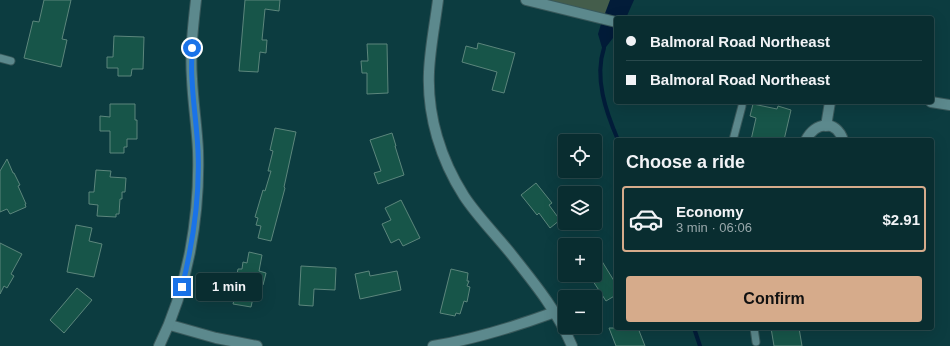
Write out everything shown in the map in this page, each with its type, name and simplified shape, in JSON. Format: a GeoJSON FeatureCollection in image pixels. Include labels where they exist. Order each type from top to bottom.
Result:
{"type":"FeatureCollection","features":[{"type":"Feature","properties":{"kind":"street"},"geometry":{"type":"LineString","coordinates":[[159,346],[170,325],[178,302],[186,272],[196,216],[198,153],[192,71],[192,33],[196,0]]}},
{"type":"Feature","properties":{"kind":"street"},"geometry":{"type":"LineString","coordinates":[[438,0],[430,49],[428,74],[431,110],[439,145],[450,172],[465,197],[538,288],[555,312],[572,346]]}},
{"type":"Feature","properties":{"kind":"street"},"geometry":{"type":"LineString","coordinates":[[526,0],[614,22]]}},
{"type":"Feature","properties":{"kind":"street"},"geometry":{"type":"LineString","coordinates":[[934,102],[950,105]]}},
{"type":"Feature","properties":{"kind":"street"},"geometry":{"type":"LineString","coordinates":[[826,126],[830,104]]}},
{"type":"Feature","properties":{"kind":"street"},"geometry":{"type":"LineString","coordinates":[[807,138],[810,132],[826,126],[835,129],[840,133],[842,138]]}},
{"type":"Feature","properties":{"kind":"street"},"geometry":{"type":"LineString","coordinates":[[432,346],[454,343],[500,331],[555,312]]}},
{"type":"Feature","properties":{"kind":"street"},"geometry":{"type":"LineString","coordinates":[[170,325],[216,338],[257,346]]}},
{"type":"Feature","properties":{"kind":"lane"},"geometry":{"type":"LineString","coordinates":[[0,58],[11,61]]}},
{"type":"Feature","properties":{"kind":"lane"},"geometry":{"type":"LineString","coordinates":[[734,138],[742,106]]}},
{"type":"Feature","properties":{"kind":"lane"},"geometry":{"type":"LineString","coordinates":[[754,330],[756,342]]}},
{"type":"Feature","properties":{"kind":"green space"},"geometry":{"type":"Polygon","coordinates":[[[525,0],[622,0],[624,16],[614,16],[525,0]]]}},
{"type":"Feature","properties":{"kind":"water"},"geometry":{"type":"Polygon","coordinates":[[[610,0],[634,0],[627,16],[614,16],[614,37],[603,51],[598,34],[610,0]]]}},
{"type":"Feature","properties":{"kind":"building"},"geometry":{"type":"Polygon","coordinates":[[[44,0],[71,0],[62,39],[67,40],[61,67],[24,58],[33,21],[39,22],[44,0]]]}},
{"type":"Feature","properties":{"kind":"building"},"geometry":{"type":"Polygon","coordinates":[[[245,0],[280,0],[279,11],[265,9],[262,40],[267,40],[266,53],[260,52],[258,72],[239,71],[245,0]]]}},
{"type":"Feature","properties":{"kind":"building"},"geometry":{"type":"Polygon","coordinates":[[[114,36],[144,37],[143,69],[132,69],[131,76],[118,76],[118,68],[107,68],[107,57],[113,57],[114,36]]]}},
{"type":"Feature","properties":{"kind":"building"},"geometry":{"type":"Polygon","coordinates":[[[478,43],[515,53],[504,93],[492,90],[497,72],[462,62],[466,46],[477,49],[478,43]]]}},
{"type":"Feature","properties":{"kind":"building"},"geometry":{"type":"Polygon","coordinates":[[[367,44],[387,44],[388,93],[367,94],[367,73],[362,73],[361,61],[368,61],[367,44]]]}},
{"type":"Feature","properties":{"kind":"building"},"geometry":{"type":"Polygon","coordinates":[[[110,104],[135,104],[137,139],[127,139],[127,147],[124,147],[124,153],[110,153],[110,131],[100,131],[100,116],[110,117],[110,104]]]}},
{"type":"Feature","properties":{"kind":"building"},"geometry":{"type":"Polygon","coordinates":[[[753,104],[777,109],[778,106],[791,110],[784,138],[751,138],[756,118],[750,116],[753,104]]]}},
{"type":"Feature","properties":{"kind":"building"},"geometry":{"type":"Polygon","coordinates":[[[275,128],[296,132],[285,188],[271,241],[258,238],[261,226],[256,225],[258,218],[255,217],[263,190],[265,191],[271,171],[268,171],[273,151],[270,150],[275,128]]]}},
{"type":"Feature","properties":{"kind":"building"},"geometry":{"type":"Polygon","coordinates":[[[392,133],[404,175],[378,184],[374,173],[381,171],[370,140],[392,133]]]}},
{"type":"Feature","properties":{"kind":"building"},"geometry":{"type":"Polygon","coordinates":[[[7,159],[20,185],[18,186],[26,204],[26,207],[10,214],[7,209],[0,212],[0,171],[7,159]]]}},
{"type":"Feature","properties":{"kind":"building"},"geometry":{"type":"Polygon","coordinates":[[[96,170],[111,171],[110,177],[126,178],[125,192],[122,192],[119,214],[116,214],[116,217],[97,216],[98,205],[89,204],[89,192],[94,192],[96,170]]]}},
{"type":"Feature","properties":{"kind":"building"},"geometry":{"type":"Polygon","coordinates":[[[536,183],[552,203],[549,205],[558,217],[558,222],[550,228],[539,213],[537,215],[521,195],[536,183]]]}},
{"type":"Feature","properties":{"kind":"building"},"geometry":{"type":"Polygon","coordinates":[[[401,200],[420,238],[403,246],[399,239],[391,243],[382,224],[391,220],[385,208],[401,200]]]}},
{"type":"Feature","properties":{"kind":"building"},"geometry":{"type":"Polygon","coordinates":[[[76,225],[92,228],[89,241],[102,244],[94,277],[67,272],[76,225]]]}},
{"type":"Feature","properties":{"kind":"building"},"geometry":{"type":"Polygon","coordinates":[[[0,243],[22,254],[11,274],[14,276],[7,288],[4,286],[0,294],[0,243]]]}},
{"type":"Feature","properties":{"kind":"building"},"geometry":{"type":"Polygon","coordinates":[[[249,252],[262,255],[259,271],[266,273],[263,285],[256,284],[251,307],[233,304],[238,269],[242,269],[243,262],[247,263],[249,252]]]}},
{"type":"Feature","properties":{"kind":"building"},"geometry":{"type":"Polygon","coordinates":[[[602,261],[614,281],[614,296],[606,301],[602,295],[602,290],[599,290],[594,282],[602,282],[602,261]]]}},
{"type":"Feature","properties":{"kind":"building"},"geometry":{"type":"Polygon","coordinates":[[[301,266],[336,268],[335,290],[314,289],[313,306],[299,305],[301,266]]]}},
{"type":"Feature","properties":{"kind":"building"},"geometry":{"type":"Polygon","coordinates":[[[451,269],[468,273],[467,281],[469,281],[467,286],[470,287],[467,302],[464,301],[460,314],[456,313],[455,316],[440,313],[451,269]]]}},
{"type":"Feature","properties":{"kind":"building"},"geometry":{"type":"Polygon","coordinates":[[[369,271],[370,276],[397,271],[401,290],[360,299],[355,274],[369,271]]]}},
{"type":"Feature","properties":{"kind":"building"},"geometry":{"type":"Polygon","coordinates":[[[77,288],[92,300],[64,333],[50,320],[77,288]]]}},
{"type":"Feature","properties":{"kind":"building"},"geometry":{"type":"Polygon","coordinates":[[[609,328],[614,328],[614,330],[639,330],[645,346],[616,346],[609,328]]]}},
{"type":"Feature","properties":{"kind":"building"},"geometry":{"type":"Polygon","coordinates":[[[771,330],[799,330],[802,346],[774,346],[771,330]]]}},
{"type":"Feature","properties":{"kind":"waterway"},"geometry":{"type":"LineString","coordinates":[[604,48],[601,59],[601,83],[609,118],[617,138]]}},
{"type":"Feature","properties":{"kind":"waterway"},"geometry":{"type":"LineString","coordinates":[[695,330],[700,346]]}},
{"type":"Feature","properties":{"kind":"route"},"geometry":{"type":"LineString","coordinates":[[182,287],[196,216],[198,183],[197,123],[192,79],[192,48]]}}]}
